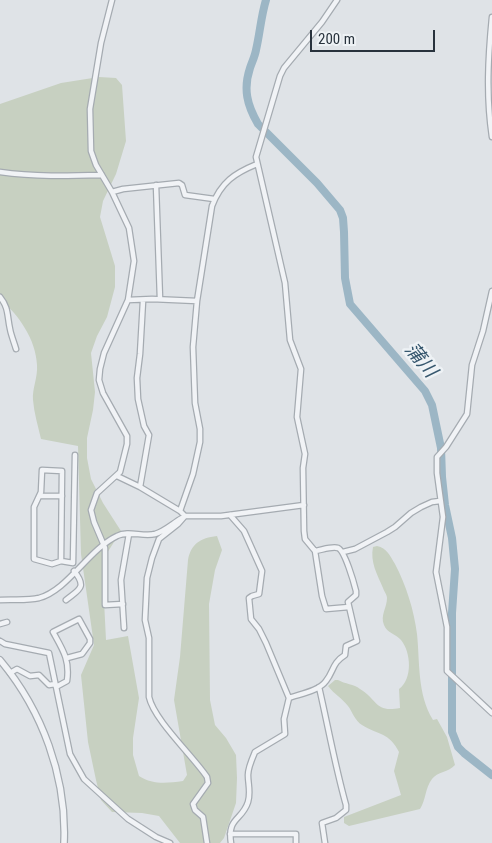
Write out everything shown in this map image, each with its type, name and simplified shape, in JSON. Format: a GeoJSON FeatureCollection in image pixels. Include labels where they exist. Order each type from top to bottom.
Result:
{"type":"FeatureCollection","features":[{"type":"Feature","properties":{"kind":"street"},"geometry":{"type":"LineString","coordinates":[[112,0],[101,43],[90,110],[91,151],[94,161],[112,192],[131,234],[134,261],[128,300],[104,353],[98,374],[99,386],[127,436],[127,444],[122,466],[116,476],[97,493],[92,505],[94,522],[105,548],[105,605],[123,604]]}},
{"type":"Feature","properties":{"kind":"street"},"geometry":{"type":"LineString","coordinates":[[337,0],[322,22],[284,68],[275,88],[262,133],[257,153],[257,164],[285,284],[290,340],[301,369],[297,417],[305,454],[303,468],[305,539],[315,551],[322,596],[326,609],[349,607]]}},
{"type":"Feature","properties":{"kind":"street"},"geometry":{"type":"LineString","coordinates":[[492,18],[488,54],[488,92],[492,137]]}},
{"type":"Feature","properties":{"kind":"street"},"geometry":{"type":"LineString","coordinates":[[180,511],[193,474],[200,442],[200,429],[195,403],[193,347],[197,301],[212,206],[214,199],[231,177],[257,164]]}},
{"type":"Feature","properties":{"kind":"street"},"geometry":{"type":"LineString","coordinates":[[0,172],[36,176],[102,175]]}},
{"type":"Feature","properties":{"kind":"street"},"geometry":{"type":"LineString","coordinates":[[112,192],[156,185],[181,184],[185,195],[214,199]]}},
{"type":"Feature","properties":{"kind":"street"},"geometry":{"type":"LineString","coordinates":[[156,185],[160,300]]}},
{"type":"Feature","properties":{"kind":"street"},"geometry":{"type":"LineString","coordinates":[[492,291],[483,331],[472,365],[467,414],[446,448],[437,457],[443,521],[436,572],[446,620],[447,671],[492,713]]}},
{"type":"Feature","properties":{"kind":"street"},"geometry":{"type":"LineString","coordinates":[[0,298],[6,305],[16,349]]}},
{"type":"Feature","properties":{"kind":"street"},"geometry":{"type":"LineString","coordinates":[[128,300],[197,301]]}},
{"type":"Feature","properties":{"kind":"street"},"geometry":{"type":"LineString","coordinates":[[140,487],[149,435],[144,426],[138,399],[137,378],[144,301]]}},
{"type":"Feature","properties":{"kind":"street"},"geometry":{"type":"LineString","coordinates":[[66,600],[80,588],[80,578],[73,563],[75,455]]}},
{"type":"Feature","properties":{"kind":"street"},"geometry":{"type":"LineString","coordinates":[[60,561],[62,470],[42,470],[42,492],[34,507],[34,559],[52,564],[60,561],[73,563]]}},
{"type":"Feature","properties":{"kind":"street"},"geometry":{"type":"LineString","coordinates":[[116,476],[140,487],[185,516]]}},
{"type":"Feature","properties":{"kind":"street"},"geometry":{"type":"LineString","coordinates":[[40,496],[62,496]]}},
{"type":"Feature","properties":{"kind":"street"},"geometry":{"type":"LineString","coordinates":[[343,552],[355,549],[387,532],[421,507],[440,501]]}},
{"type":"Feature","properties":{"kind":"street"},"geometry":{"type":"LineString","coordinates":[[0,600],[27,599],[54,591],[103,544],[119,534],[155,534],[185,516],[230,515],[304,505]]}},
{"type":"Feature","properties":{"kind":"street"},"geometry":{"type":"LineString","coordinates":[[230,515],[244,531],[262,571],[260,594],[249,598],[250,616],[266,643],[289,698],[284,719],[285,734],[255,752],[248,774],[250,788],[247,804],[242,814],[234,821],[230,834],[231,843]]}},
{"type":"Feature","properties":{"kind":"street"},"geometry":{"type":"LineString","coordinates":[[185,516],[160,539],[152,558],[147,578],[145,620],[149,638],[150,697],[153,706],[172,734],[207,777],[208,783],[193,804],[195,810],[203,817],[207,843]]}},
{"type":"Feature","properties":{"kind":"street"},"geometry":{"type":"LineString","coordinates":[[124,628],[122,572],[129,534]]}},
{"type":"Feature","properties":{"kind":"street"},"geometry":{"type":"LineString","coordinates":[[289,698],[319,687],[327,680],[336,661],[344,655],[346,646],[357,641],[348,602],[356,595],[356,591],[343,552],[340,549],[332,548],[315,551]]}},
{"type":"Feature","properties":{"kind":"street"},"geometry":{"type":"LineString","coordinates":[[10,673],[17,669],[30,676],[39,675],[49,685],[56,686],[67,682],[67,658],[53,632],[79,619],[90,639],[90,643],[82,654],[67,658]]}},
{"type":"Feature","properties":{"kind":"street"},"geometry":{"type":"LineString","coordinates":[[0,624],[7,622]]}},
{"type":"Feature","properties":{"kind":"street"},"geometry":{"type":"LineString","coordinates":[[0,641],[5,644],[49,653],[70,754],[84,779],[128,818],[170,843]]}},
{"type":"Feature","properties":{"kind":"street"},"geometry":{"type":"LineString","coordinates":[[0,660],[36,715],[52,756],[62,799],[64,843]]}},
{"type":"Feature","properties":{"kind":"street"},"geometry":{"type":"LineString","coordinates":[[319,687],[334,750],[335,767],[346,805],[346,810],[342,814],[322,823],[325,843]]}},
{"type":"Feature","properties":{"kind":"street"},"geometry":{"type":"LineString","coordinates":[[230,834],[296,834],[296,843]]}},
{"type":"Feature","properties":{"kind":"green space"},"geometry":{"type":"Polygon","coordinates":[[[99,77],[116,78],[122,85],[126,141],[116,174],[103,201],[100,217],[115,266],[115,287],[107,317],[91,353],[95,392],[87,438],[87,458],[91,479],[103,503],[121,531],[102,561],[106,640],[128,636],[139,698],[133,738],[133,755],[139,776],[155,782],[183,781],[187,775],[174,700],[180,657],[188,560],[191,550],[197,543],[206,538],[217,536],[222,550],[215,570],[209,604],[210,700],[215,725],[226,738],[236,755],[237,778],[236,803],[224,838],[220,843],[180,843],[159,816],[142,813],[112,812],[101,800],[88,742],[81,675],[94,645],[81,554],[78,446],[41,439],[33,400],[37,369],[36,356],[30,337],[20,320],[0,299],[0,104],[61,83],[99,77]]]}},
{"type":"Feature","properties":{"kind":"green space"},"geometry":{"type":"Polygon","coordinates":[[[377,546],[386,550],[390,555],[406,589],[416,625],[420,678],[424,700],[433,720],[437,719],[447,737],[455,765],[432,779],[420,809],[349,826],[344,823],[344,817],[401,795],[394,771],[399,752],[395,746],[387,737],[360,723],[346,703],[328,686],[335,680],[338,680],[358,687],[381,707],[386,709],[400,708],[399,689],[407,679],[409,665],[407,651],[401,640],[387,630],[384,625],[383,615],[387,598],[376,573],[372,552],[373,547],[377,546]]]}},
{"type":"Feature","properties":{"kind":"waterway","name":"蒲川"},"geometry":{"type":"LineString","coordinates":[[266,0],[256,52],[247,83],[247,97],[251,110],[258,124],[317,183],[340,210],[343,218],[345,278],[350,304],[425,391],[432,405],[441,448],[445,505],[452,538],[455,569],[452,613],[452,732],[458,747],[492,775]]}}]}
